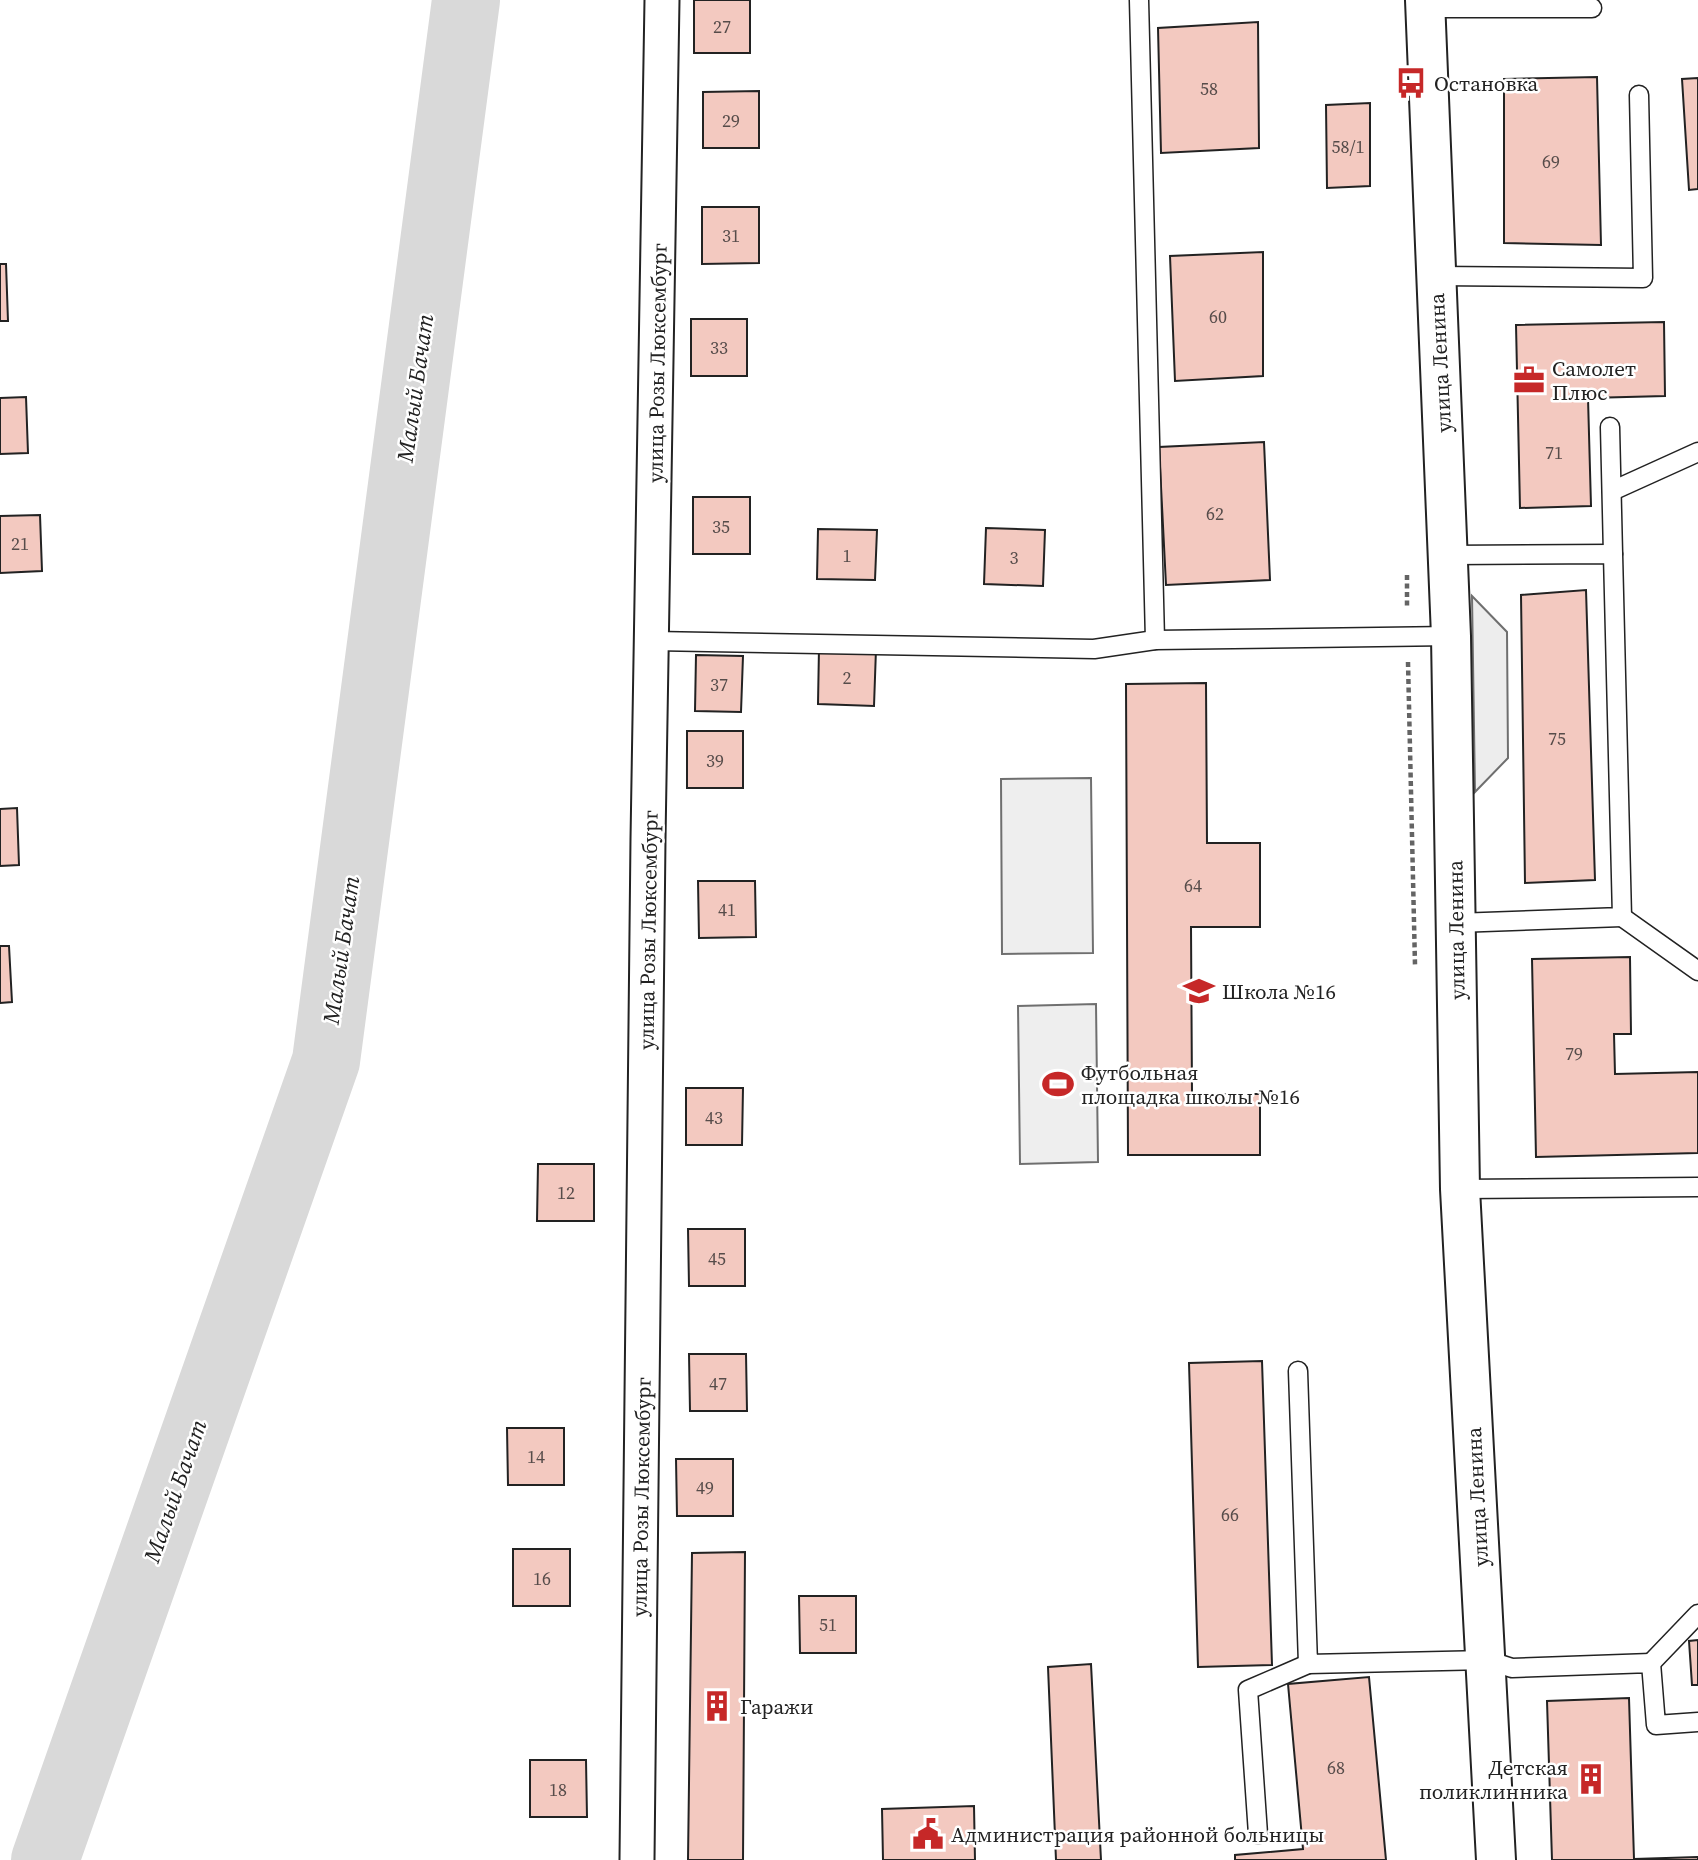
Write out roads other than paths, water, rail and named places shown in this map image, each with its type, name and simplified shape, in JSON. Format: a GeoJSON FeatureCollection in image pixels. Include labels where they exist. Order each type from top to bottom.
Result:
{"type":"FeatureCollection","features":[{"type":"Feature","properties":{"kind":"street","name":"улица Розы Люксембург"},"geometry":{"type":"LineString","coordinates":[[637,1860],[662,0]]}},
{"type":"Feature","properties":{"kind":"street","name":"улица Ленина"},"geometry":{"type":"LineString","coordinates":[[1425,4],[1451,636],[1460,1189],[1496,1860]]}},
{"type":"Feature","properties":{"kind":"lane"},"geometry":{"type":"LineString","coordinates":[[1139,0],[1155,640]]}},
{"type":"Feature","properties":{"kind":"lane"},"geometry":{"type":"LineString","coordinates":[[1425,4],[1592,8]]}},
{"type":"Feature","properties":{"kind":"lane"},"geometry":{"type":"LineString","coordinates":[[1436,276],[1643,278],[1639,95]]}},
{"type":"Feature","properties":{"kind":"lane"},"geometry":{"type":"LineString","coordinates":[[1610,427],[1622,917]]}},
{"type":"Feature","properties":{"kind":"lane"},"geometry":{"type":"LineString","coordinates":[[1612,491],[1698,452]]}},
{"type":"Feature","properties":{"kind":"lane"},"geometry":{"type":"LineString","coordinates":[[1448,555],[1613,554]]}},
{"type":"Feature","properties":{"kind":"lane"},"geometry":{"type":"LineString","coordinates":[[653,641],[1094,649],[1155,640],[1451,636]]}},
{"type":"Feature","properties":{"kind":"lane"},"geometry":{"type":"LineString","coordinates":[[1456,923],[1622,917],[1698,971]]}},
{"type":"Feature","properties":{"kind":"lane"},"geometry":{"type":"LineString","coordinates":[[1460,1189],[1698,1187]]}},
{"type":"Feature","properties":{"kind":"lane"},"geometry":{"type":"LineString","coordinates":[[1298,1371],[1308,1664]]}},
{"type":"Feature","properties":{"kind":"lane"},"geometry":{"type":"LineString","coordinates":[[1258,1834],[1248,1690],[1308,1664],[1487,1660],[1511,1668],[1651,1663],[1698,1614]]}},
{"type":"Feature","properties":{"kind":"lane"},"geometry":{"type":"LineString","coordinates":[[1651,1663],[1656,1725],[1698,1722]]}},
{"type":"Feature","properties":{"kind":"waterway","name":"Малый Бачат"},"geometry":{"type":"LineString","coordinates":[[45,1860],[326,1061],[466,0]]}},
{"type":"Feature","properties":{"kind":"place","name":"Остановка"},"geometry":{"type":"Point","coordinates":[1411,83]}},
{"type":"Feature","properties":{"kind":"place","name":"Самолет Плюс"},"geometry":{"type":"Point","coordinates":[1529,380]}},
{"type":"Feature","properties":{"kind":"place","name":"Школа №16"},"geometry":{"type":"Point","coordinates":[1199,991]}},
{"type":"Feature","properties":{"kind":"place","name":"Футбольная площадка школы №16"},"geometry":{"type":"Point","coordinates":[1058,1084]}},
{"type":"Feature","properties":{"kind":"place","name":"Гаражи"},"geometry":{"type":"Point","coordinates":[717,1706]}},
{"type":"Feature","properties":{"kind":"place","name":"Детская поликлинника"},"geometry":{"type":"Point","coordinates":[1591,1779]}},
{"type":"Feature","properties":{"kind":"place","name":"Администрация районной больницы"},"geometry":{"type":"Point","coordinates":[928,1834]}}]}
